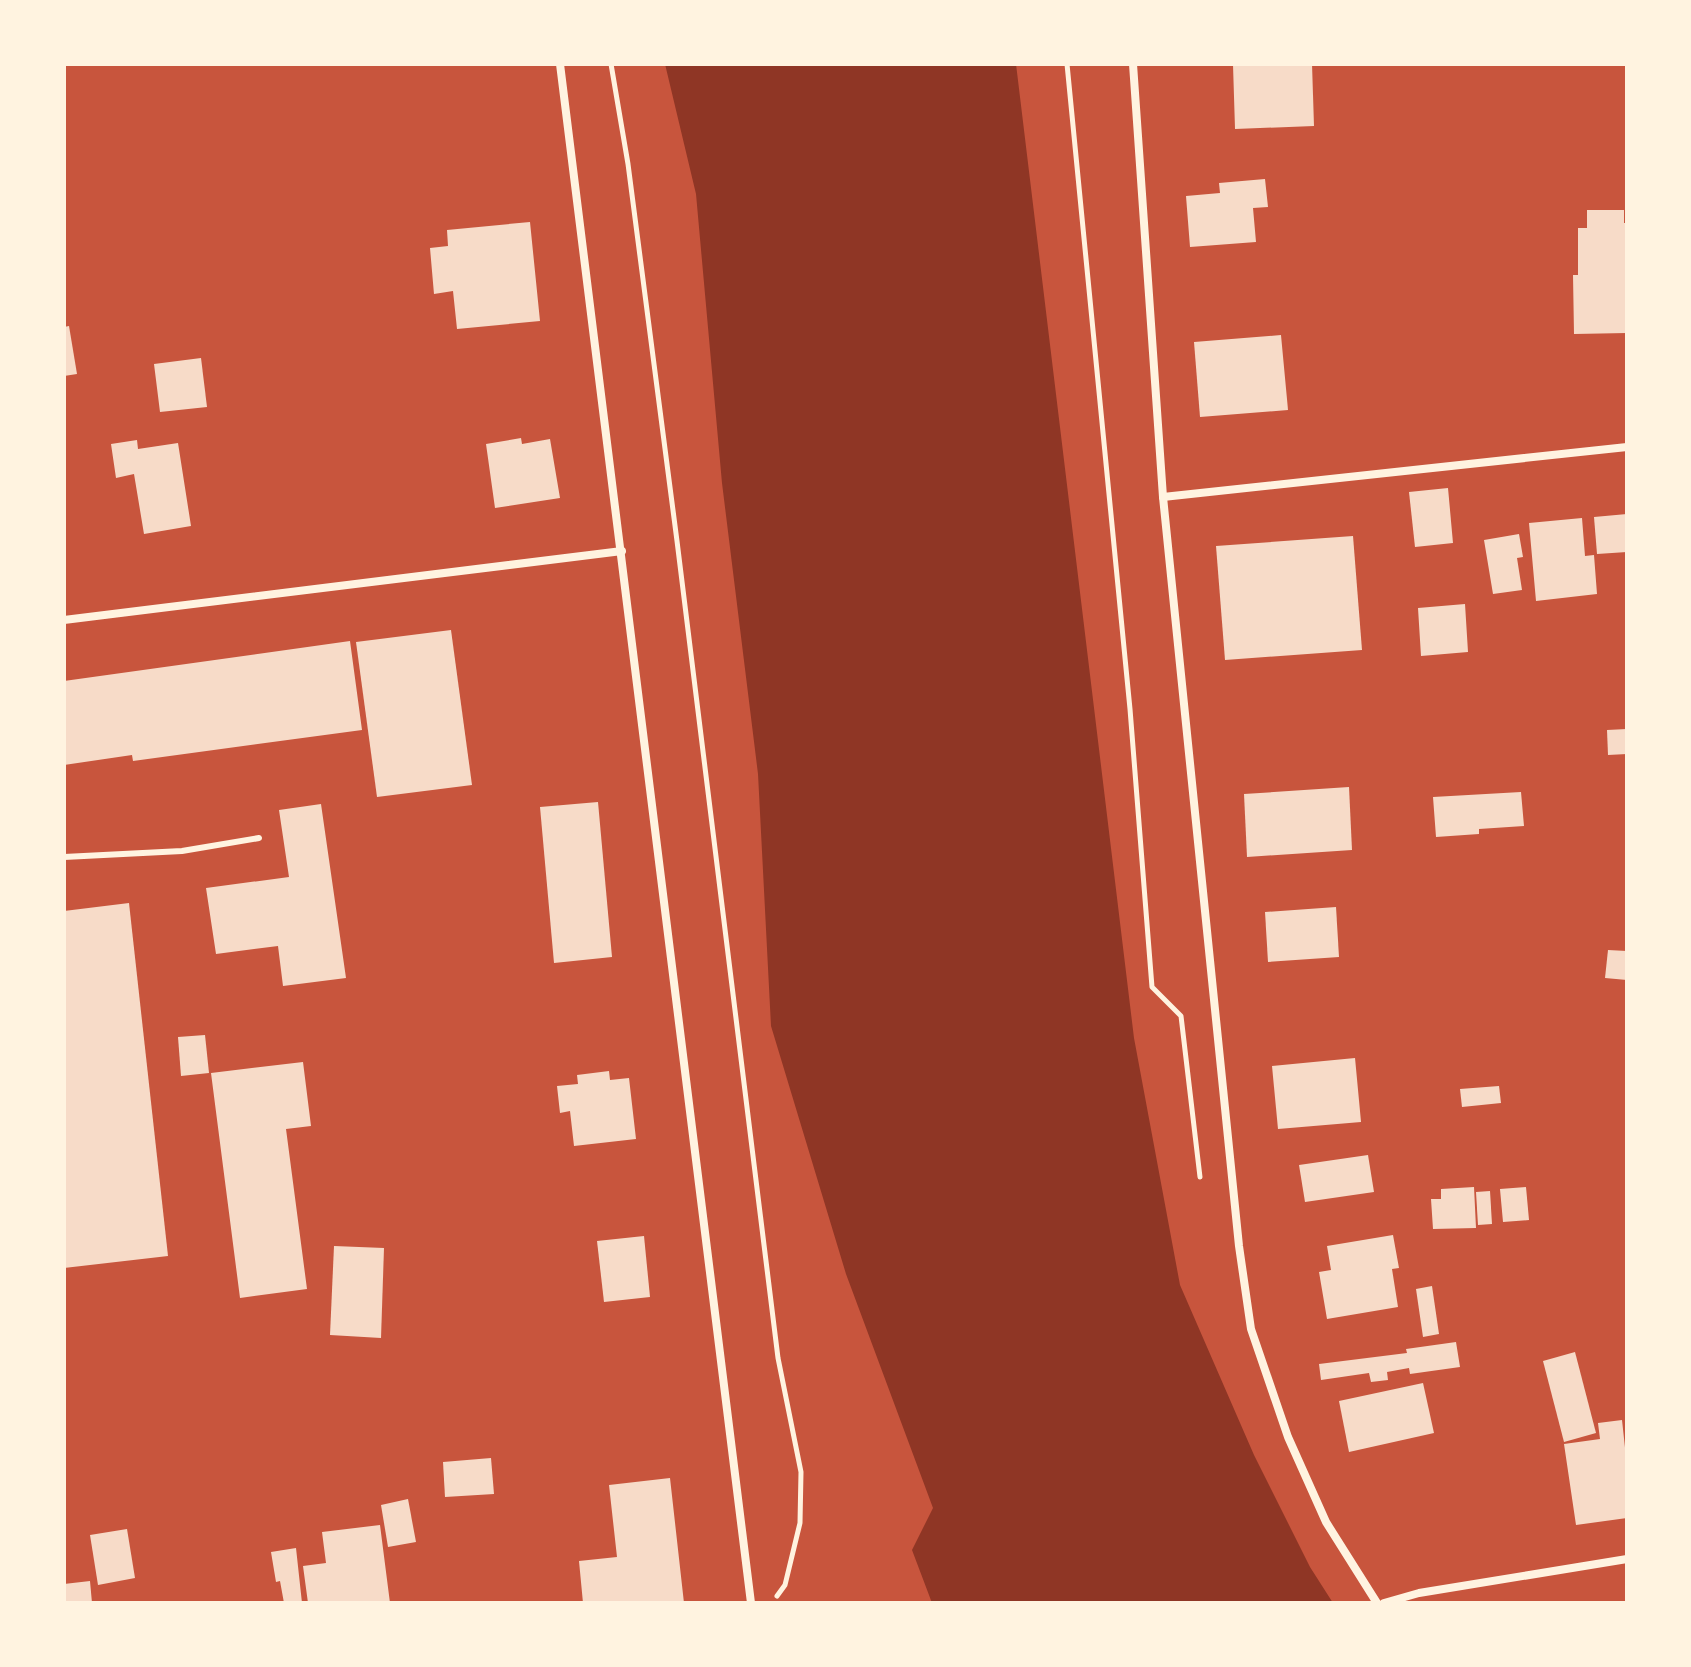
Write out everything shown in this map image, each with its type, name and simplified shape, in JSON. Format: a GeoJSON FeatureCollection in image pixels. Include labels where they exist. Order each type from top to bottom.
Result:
{"type":"FeatureCollection","features":[{"type":"Feature","properties":{"kind":"street"},"geometry":{"type":"LineString","coordinates":[[560,64],[751,1603]]}},
{"type":"Feature","properties":{"kind":"street"},"geometry":{"type":"LineString","coordinates":[[1133,64],[1163,497],[1239,1246],[1251,1329],[1288,1437],[1326,1522],[1377,1603]]}},
{"type":"Feature","properties":{"kind":"street"},"geometry":{"type":"LineString","coordinates":[[1163,497],[1627,447]]}},
{"type":"Feature","properties":{"kind":"street"},"geometry":{"type":"LineString","coordinates":[[64,620],[622,551]]}},
{"type":"Feature","properties":{"kind":"street"},"geometry":{"type":"LineString","coordinates":[[1384,1603],[1419,1593],[1627,1559]]}},
{"type":"Feature","properties":{"kind":"lane"},"geometry":{"type":"LineString","coordinates":[[64,857],[182,851],[259,838]]}},
{"type":"Feature","properties":{"kind":"path"},"geometry":{"type":"LineString","coordinates":[[611,64],[628,164],[673,509],[778,1358],[801,1472],[800,1523],[785,1585],[772,1603]]}},
{"type":"Feature","properties":{"kind":"path"},"geometry":{"type":"LineString","coordinates":[[1067,64],[1130,709],[1152,987],[1181,1016],[1201,1179]]}},
{"type":"Feature","properties":{"kind":"shaded area"},"geometry":{"type":"Polygon","coordinates":[[[665,64],[1016,64],[1134,1038],[1180,1285],[1254,1455],[1310,1567],[1333,1603],[932,1603],[912,1550],[933,1508],[846,1274],[771,1026],[758,774],[722,483],[696,194],[665,64]]]}},
{"type":"Feature","properties":{"kind":"building"},"geometry":{"type":"Polygon","coordinates":[[[1233,64],[1312,64],[1314,126],[1235,129],[1233,64]]]}},
{"type":"Feature","properties":{"kind":"building"},"geometry":{"type":"Polygon","coordinates":[[[1265,179],[1268,207],[1253,208],[1256,242],[1190,247],[1186,196],[1220,193],[1219,183],[1265,179]]]}},
{"type":"Feature","properties":{"kind":"building"},"geometry":{"type":"Polygon","coordinates":[[[1587,210],[1624,210],[1624,223],[1627,223],[1627,333],[1574,334],[1573,275],[1578,275],[1578,228],[1587,228],[1587,210]]]}},
{"type":"Feature","properties":{"kind":"building"},"geometry":{"type":"Polygon","coordinates":[[[530,222],[540,321],[457,329],[453,291],[434,294],[430,248],[448,246],[447,230],[530,222]]]}},
{"type":"Feature","properties":{"kind":"building"},"geometry":{"type":"Polygon","coordinates":[[[69,326],[77,374],[64,376],[64,327],[69,326]]]}},
{"type":"Feature","properties":{"kind":"building"},"geometry":{"type":"Polygon","coordinates":[[[1281,335],[1288,410],[1200,417],[1194,342],[1281,335]]]}},
{"type":"Feature","properties":{"kind":"building"},"geometry":{"type":"Polygon","coordinates":[[[201,358],[207,407],[160,412],[154,364],[201,358]]]}},
{"type":"Feature","properties":{"kind":"building"},"geometry":{"type":"Polygon","coordinates":[[[521,438],[522,444],[550,439],[560,498],[495,508],[486,444],[521,438]]]}},
{"type":"Feature","properties":{"kind":"building"},"geometry":{"type":"Polygon","coordinates":[[[137,440],[138,449],[178,443],[191,526],[144,534],[134,474],[116,478],[111,444],[137,440]]]}},
{"type":"Feature","properties":{"kind":"building"},"geometry":{"type":"Polygon","coordinates":[[[1448,488],[1453,543],[1415,547],[1409,492],[1448,488]]]}},
{"type":"Feature","properties":{"kind":"building"},"geometry":{"type":"Polygon","coordinates":[[[1627,514],[1627,552],[1597,554],[1594,517],[1627,514]]]}},
{"type":"Feature","properties":{"kind":"building"},"geometry":{"type":"Polygon","coordinates":[[[1582,518],[1585,556],[1594,555],[1597,594],[1536,601],[1529,523],[1582,518]]]}},
{"type":"Feature","properties":{"kind":"building"},"geometry":{"type":"Polygon","coordinates":[[[1519,534],[1523,557],[1517,558],[1522,590],[1493,594],[1484,540],[1519,534]]]}},
{"type":"Feature","properties":{"kind":"building"},"geometry":{"type":"Polygon","coordinates":[[[1353,536],[1362,650],[1225,660],[1216,546],[1353,536]]]}},
{"type":"Feature","properties":{"kind":"building"},"geometry":{"type":"Polygon","coordinates":[[[1465,604],[1468,652],[1421,656],[1418,608],[1465,604]]]}},
{"type":"Feature","properties":{"kind":"building"},"geometry":{"type":"Polygon","coordinates":[[[451,630],[472,785],[377,797],[356,642],[451,630]]]}},
{"type":"Feature","properties":{"kind":"building"},"geometry":{"type":"Polygon","coordinates":[[[350,641],[362,730],[133,761],[132,755],[64,765],[64,681],[350,641]]]}},
{"type":"Feature","properties":{"kind":"building"},"geometry":{"type":"Polygon","coordinates":[[[1627,729],[1627,754],[1608,755],[1607,730],[1627,729]]]}},
{"type":"Feature","properties":{"kind":"building"},"geometry":{"type":"Polygon","coordinates":[[[1349,787],[1352,850],[1247,857],[1244,794],[1349,787]]]}},
{"type":"Feature","properties":{"kind":"building"},"geometry":{"type":"Polygon","coordinates":[[[1521,792],[1524,826],[1479,829],[1479,834],[1436,837],[1433,797],[1521,792]]]}},
{"type":"Feature","properties":{"kind":"building"},"geometry":{"type":"Polygon","coordinates":[[[598,802],[612,957],[554,963],[540,807],[598,802]]]}},
{"type":"Feature","properties":{"kind":"building"},"geometry":{"type":"Polygon","coordinates":[[[321,804],[346,978],[283,986],[278,946],[216,954],[206,888],[289,877],[279,810],[321,804]]]}},
{"type":"Feature","properties":{"kind":"building"},"geometry":{"type":"Polygon","coordinates":[[[129,903],[168,1256],[64,1268],[64,911],[129,903]]]}},
{"type":"Feature","properties":{"kind":"building"},"geometry":{"type":"Polygon","coordinates":[[[1336,907],[1339,957],[1268,962],[1265,912],[1336,907]]]}},
{"type":"Feature","properties":{"kind":"building"},"geometry":{"type":"Polygon","coordinates":[[[1608,950],[1627,951],[1627,980],[1605,978],[1608,950]]]}},
{"type":"Feature","properties":{"kind":"building"},"geometry":{"type":"Polygon","coordinates":[[[205,1035],[209,1073],[181,1076],[178,1037],[205,1035]]]}},
{"type":"Feature","properties":{"kind":"building"},"geometry":{"type":"Polygon","coordinates":[[[1355,1058],[1361,1122],[1278,1129],[1272,1066],[1355,1058]]]}},
{"type":"Feature","properties":{"kind":"building"},"geometry":{"type":"Polygon","coordinates":[[[303,1062],[311,1126],[286,1129],[307,1289],[240,1298],[211,1073],[303,1062]]]}},
{"type":"Feature","properties":{"kind":"building"},"geometry":{"type":"Polygon","coordinates":[[[609,1071],[610,1080],[629,1078],[636,1139],[574,1146],[570,1111],[560,1113],[557,1086],[578,1084],[577,1075],[609,1071]]]}},
{"type":"Feature","properties":{"kind":"building"},"geometry":{"type":"Polygon","coordinates":[[[1499,1086],[1501,1103],[1462,1107],[1460,1089],[1499,1086]]]}},
{"type":"Feature","properties":{"kind":"building"},"geometry":{"type":"Polygon","coordinates":[[[1368,1155],[1374,1192],[1305,1202],[1299,1165],[1368,1155]]]}},
{"type":"Feature","properties":{"kind":"building"},"geometry":{"type":"Polygon","coordinates":[[[1474,1187],[1476,1228],[1433,1229],[1431,1199],[1441,1199],[1441,1189],[1474,1187]]]}},
{"type":"Feature","properties":{"kind":"building"},"geometry":{"type":"Polygon","coordinates":[[[1526,1187],[1529,1220],[1503,1222],[1500,1189],[1526,1187]]]}},
{"type":"Feature","properties":{"kind":"building"},"geometry":{"type":"Polygon","coordinates":[[[1490,1191],[1492,1224],[1478,1225],[1476,1192],[1490,1191]]]}},
{"type":"Feature","properties":{"kind":"building"},"geometry":{"type":"Polygon","coordinates":[[[1393,1235],[1399,1268],[1392,1269],[1398,1307],[1327,1319],[1319,1272],[1331,1270],[1327,1246],[1393,1235]]]}},
{"type":"Feature","properties":{"kind":"building"},"geometry":{"type":"Polygon","coordinates":[[[644,1236],[650,1297],[604,1302],[597,1241],[644,1236]]]}},
{"type":"Feature","properties":{"kind":"building"},"geometry":{"type":"Polygon","coordinates":[[[334,1246],[384,1248],[381,1338],[330,1335],[334,1246]]]}},
{"type":"Feature","properties":{"kind":"building"},"geometry":{"type":"Polygon","coordinates":[[[1432,1286],[1439,1334],[1423,1337],[1416,1289],[1432,1286]]]}},
{"type":"Feature","properties":{"kind":"building"},"geometry":{"type":"Polygon","coordinates":[[[1456,1342],[1460,1367],[1410,1374],[1409,1368],[1387,1372],[1388,1380],[1371,1382],[1369,1373],[1321,1380],[1319,1364],[1407,1353],[1406,1349],[1456,1342]]]}},
{"type":"Feature","properties":{"kind":"building"},"geometry":{"type":"Polygon","coordinates":[[[1575,1352],[1596,1433],[1564,1442],[1543,1361],[1575,1352]]]}},
{"type":"Feature","properties":{"kind":"building"},"geometry":{"type":"Polygon","coordinates":[[[1423,1383],[1434,1433],[1349,1452],[1339,1401],[1423,1383]]]}},
{"type":"Feature","properties":{"kind":"building"},"geometry":{"type":"Polygon","coordinates":[[[1622,1420],[1627,1466],[1627,1518],[1576,1525],[1564,1444],[1600,1439],[1598,1423],[1622,1420]]]}},
{"type":"Feature","properties":{"kind":"building"},"geometry":{"type":"Polygon","coordinates":[[[491,1458],[494,1494],[445,1497],[443,1462],[491,1458]]]}},
{"type":"Feature","properties":{"kind":"building"},"geometry":{"type":"Polygon","coordinates":[[[670,1478],[684,1603],[583,1603],[579,1561],[617,1557],[609,1485],[670,1478]]]}},
{"type":"Feature","properties":{"kind":"building"},"geometry":{"type":"Polygon","coordinates":[[[408,1499],[416,1542],[388,1547],[381,1505],[408,1499]]]}},
{"type":"Feature","properties":{"kind":"building"},"geometry":{"type":"Polygon","coordinates":[[[380,1525],[390,1603],[308,1603],[303,1566],[326,1563],[322,1532],[380,1525]]]}},
{"type":"Feature","properties":{"kind":"building"},"geometry":{"type":"Polygon","coordinates":[[[127,1529],[135,1578],[98,1585],[90,1535],[127,1529]]]}},
{"type":"Feature","properties":{"kind":"building"},"geometry":{"type":"Polygon","coordinates":[[[296,1548],[302,1603],[284,1603],[280,1581],[276,1582],[271,1552],[296,1548]]]}},
{"type":"Feature","properties":{"kind":"building"},"geometry":{"type":"Polygon","coordinates":[[[90,1581],[92,1603],[64,1603],[64,1584],[90,1581]]]}}]}
